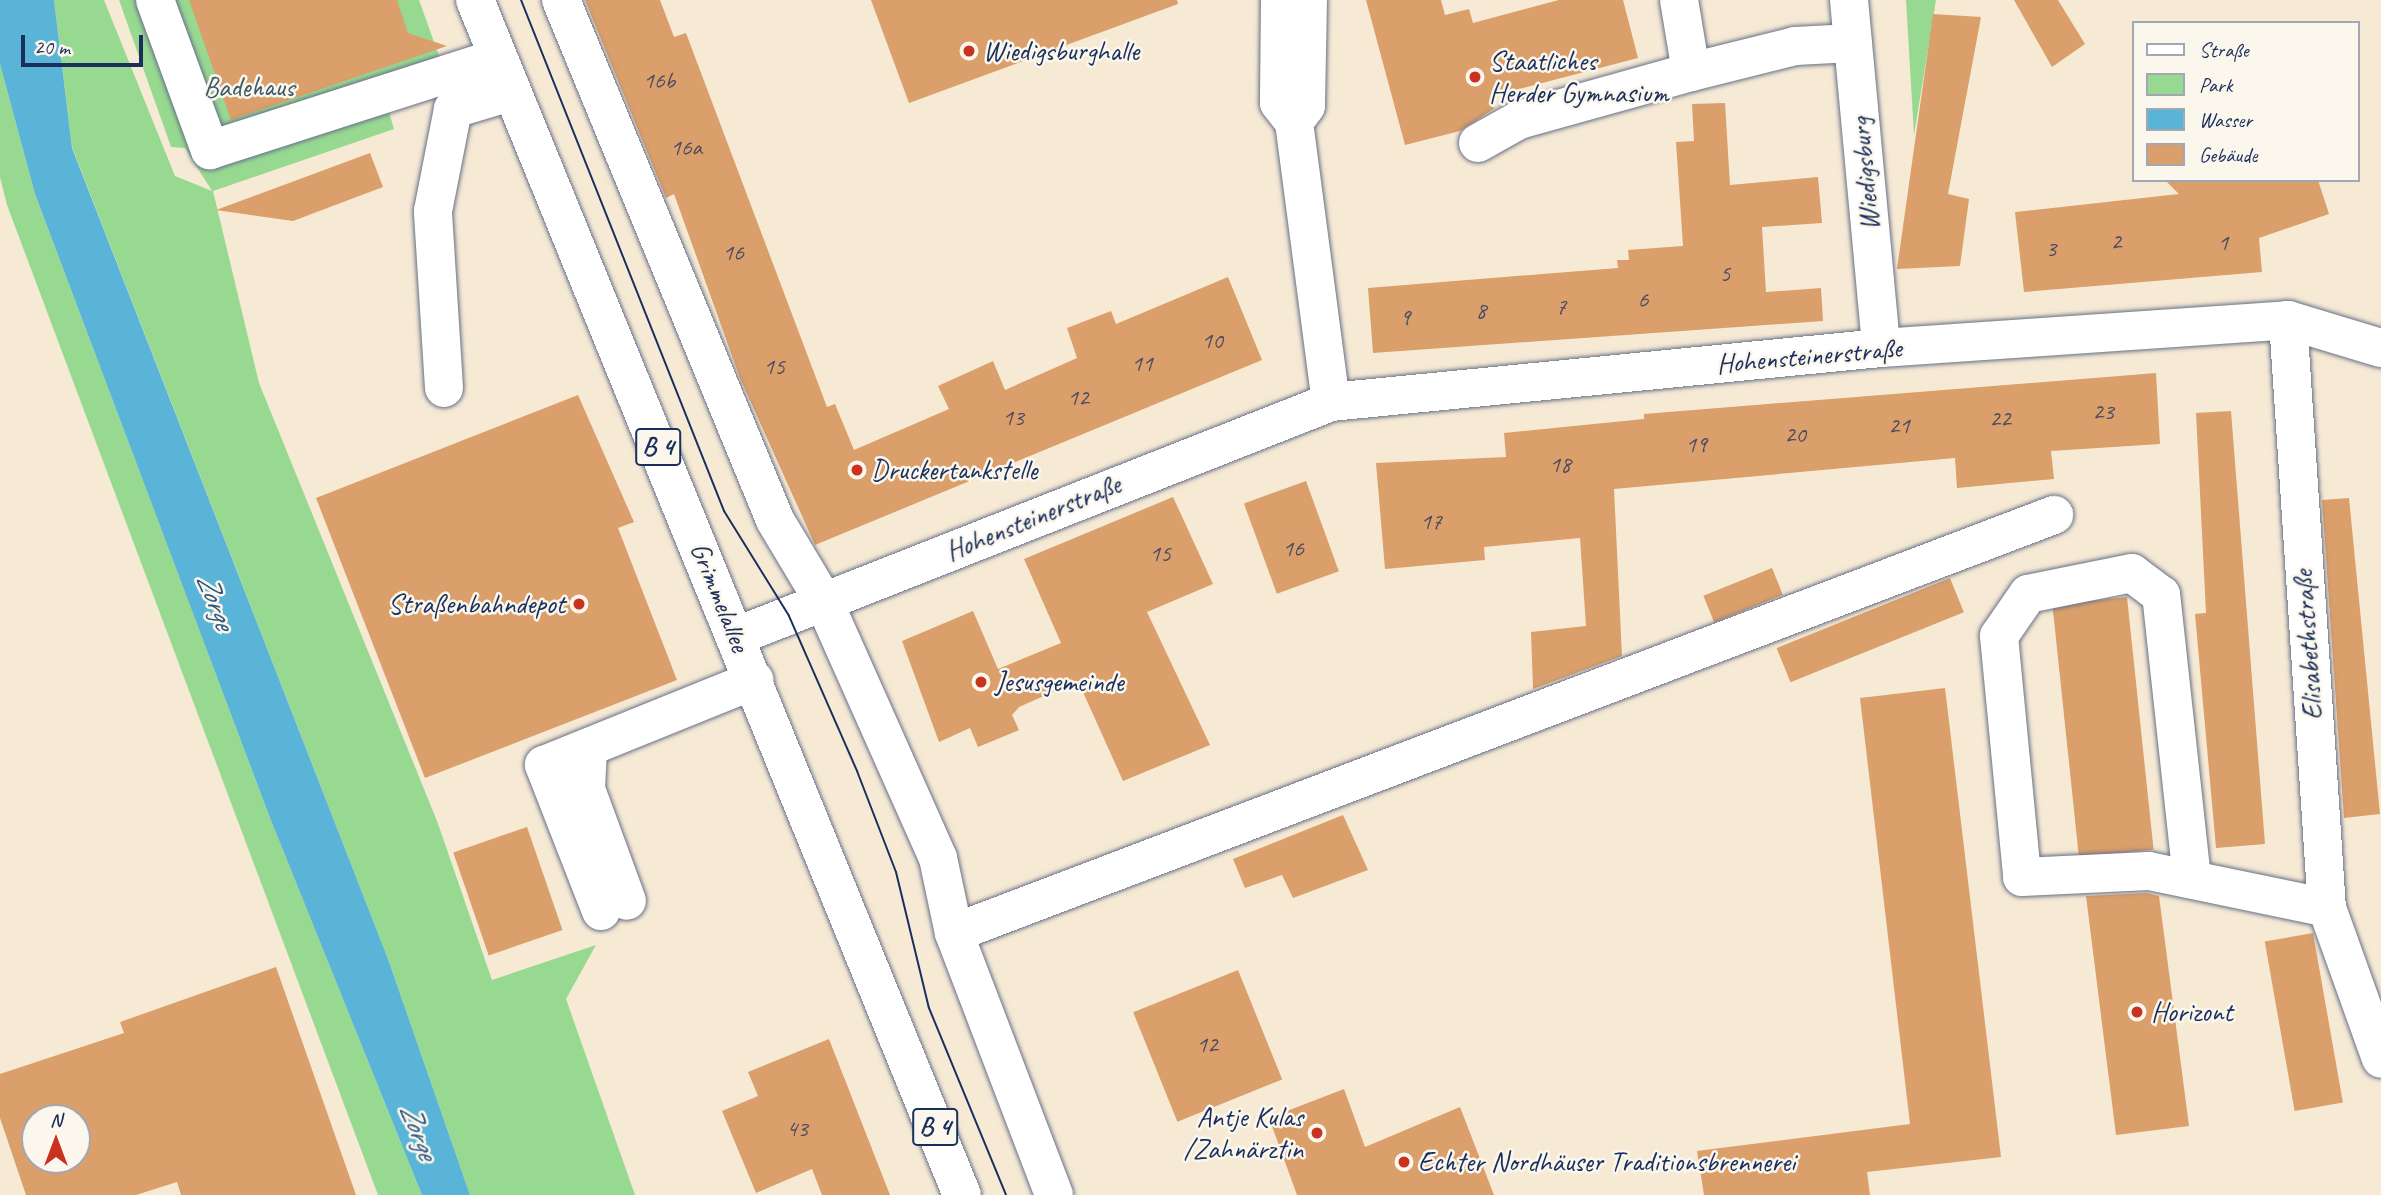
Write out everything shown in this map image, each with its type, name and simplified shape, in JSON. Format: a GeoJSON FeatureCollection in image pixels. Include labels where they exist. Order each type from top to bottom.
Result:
{"type":"FeatureCollection","features":[{"type":"Feature","properties":{"kind":"street"},"geometry":{"type":"LineString","coordinates":[[155,0],[210,149],[503,75]]}},
{"type":"Feature","properties":{"kind":"street","name":"Grimmelallee"},"geometry":{"type":"LineString","coordinates":[[475,0],[503,75],[737,636],[962,1195]]}},
{"type":"Feature","properties":{"kind":"street"},"geometry":{"type":"LineString","coordinates":[[561,0],[775,520],[824,602],[938,858],[954,933],[1055,1195]]}},
{"type":"Feature","properties":{"kind":"street"},"geometry":{"type":"LineString","coordinates":[[1280,0],[1279,103],[1294,122],[1331,402]]}},
{"type":"Feature","properties":{"kind":"street"},"geometry":{"type":"LineString","coordinates":[[1294,122],[1306,106],[1308,0]]}},
{"type":"Feature","properties":{"kind":"street"},"geometry":{"type":"LineString","coordinates":[[1679,0],[1691,72]]}},
{"type":"Feature","properties":{"kind":"street","name":"Wiedigsburg"},"geometry":{"type":"LineString","coordinates":[[1849,0],[1881,348]]}},
{"type":"Feature","properties":{"kind":"street"},"geometry":{"type":"LineString","coordinates":[[1478,143],[1519,120],[1691,72],[1795,46],[1853,43]]}},
{"type":"Feature","properties":{"kind":"street"},"geometry":{"type":"LineString","coordinates":[[444,388],[433,211],[453,109],[503,75]]}},
{"type":"Feature","properties":{"kind":"street"},"geometry":{"type":"LineString","coordinates":[[2288,320],[2381,348]]}},
{"type":"Feature","properties":{"kind":"street","name":"Hohensteinerstraße"},"geometry":{"type":"LineString","coordinates":[[737,636],[1331,402],[1881,348],[2288,320]]}},
{"type":"Feature","properties":{"kind":"street","name":"Elisabethstraße"},"geometry":{"type":"LineString","coordinates":[[2288,320],[2327,908],[2381,1059]]}},
{"type":"Feature","properties":{"kind":"street"},"geometry":{"type":"LineString","coordinates":[[954,933],[2054,516]]}},
{"type":"Feature","properties":{"kind":"street"},"geometry":{"type":"LineString","coordinates":[[2192,879],[2161,595],[2132,573],[2028,594],[1999,636],[2022,877],[2149,871],[2327,908]]}},
{"type":"Feature","properties":{"kind":"street"},"geometry":{"type":"LineString","coordinates":[[614,906],[544,765],[754,680]]}},
{"type":"Feature","properties":{"kind":"green space","name":"Badehaus"},"geometry":{"type":"Polygon","coordinates":[[[54,0],[104,0],[175,176],[212,191],[185,148],[171,147],[119,0],[419,0],[443,67],[389,112],[394,129],[213,191],[259,383],[437,821],[492,980],[596,945],[566,999],[635,1195],[470,1195],[388,959],[72,147],[54,0]]]}},
{"type":"Feature","properties":{"kind":"green space"},"geometry":{"type":"Polygon","coordinates":[[[1906,0],[1936,0],[1914,135],[1906,0]]]}},
{"type":"Feature","properties":{"kind":"green space"},"geometry":{"type":"Polygon","coordinates":[[[0,64],[35,194],[270,818],[422,1195],[378,1195],[7,205],[0,177],[0,64]]]}},
{"type":"Feature","properties":{"kind":"water","name":"Zorge"},"geometry":{"type":"Polygon","coordinates":[[[0,0],[54,0],[72,148],[388,959],[470,1195],[422,1195],[270,818],[35,194],[0,64],[0,0]]]}},
{"type":"Feature","properties":{"kind":"building"},"geometry":{"type":"Polygon","coordinates":[[[189,0],[397,0],[408,33],[447,46],[231,120],[189,0]]]}},
{"type":"Feature","properties":{"kind":"building"},"geometry":{"type":"Polygon","coordinates":[[[585,0],[660,0],[674,37],[686,33],[827,407],[835,404],[854,450],[949,409],[938,386],[993,361],[1005,390],[1077,358],[1067,328],[1111,311],[1116,324],[1228,277],[1262,360],[815,545],[740,378],[674,194],[666,198],[585,0]]]}},
{"type":"Feature","properties":{"kind":"building","name":"Wiedigsburghalle"},"geometry":{"type":"Polygon","coordinates":[[[871,0],[1177,0],[1178,4],[909,103],[871,0]]]}},
{"type":"Feature","properties":{"kind":"building","name":"Staatliches Herder Gymnasium"},"geometry":{"type":"Polygon","coordinates":[[[1366,0],[1441,0],[1445,15],[1469,9],[1473,23],[1559,0],[1623,0],[1638,58],[1492,96],[1495,108],[1460,131],[1405,145],[1366,0]]]}},
{"type":"Feature","properties":{"kind":"building"},"geometry":{"type":"Polygon","coordinates":[[[2014,0],[2058,0],[2085,44],[2052,67],[2014,0]]]}},
{"type":"Feature","properties":{"kind":"building"},"geometry":{"type":"Polygon","coordinates":[[[1933,14],[1981,17],[1948,194],[1969,199],[1960,266],[1897,269],[1933,14]]]}},
{"type":"Feature","properties":{"kind":"building"},"geometry":{"type":"Polygon","coordinates":[[[1725,103],[1730,185],[1818,177],[1822,223],[1762,227],[1766,292],[1821,288],[1823,321],[1373,353],[1368,288],[1618,268],[1617,260],[1629,260],[1628,250],[1683,246],[1676,142],[1694,141],[1692,104],[1725,103]]]}},
{"type":"Feature","properties":{"kind":"building"},"geometry":{"type":"Polygon","coordinates":[[[370,153],[383,187],[293,221],[216,210],[370,153]]]}},
{"type":"Feature","properties":{"kind":"building"},"geometry":{"type":"Polygon","coordinates":[[[2167,182],[2319,182],[2329,214],[2259,238],[2262,272],[2024,292],[2015,212],[2179,194],[2167,182]]]}},
{"type":"Feature","properties":{"kind":"building"},"geometry":{"type":"Polygon","coordinates":[[[2156,373],[2160,444],[2051,451],[2054,479],[1957,488],[1955,458],[1614,489],[1622,656],[1533,689],[1531,632],[1586,626],[1580,538],[1484,547],[1485,560],[1385,569],[1376,463],[1506,457],[1504,433],[1644,419],[1644,414],[2156,373]]]}},
{"type":"Feature","properties":{"kind":"building"},"geometry":{"type":"Polygon","coordinates":[[[578,395],[634,522],[618,528],[677,680],[425,778],[316,498],[578,395]]]}},
{"type":"Feature","properties":{"kind":"building"},"geometry":{"type":"Polygon","coordinates":[[[2231,411],[2265,844],[2216,848],[2195,614],[2206,613],[2196,413],[2231,411]]]}},
{"type":"Feature","properties":{"kind":"building"},"geometry":{"type":"Polygon","coordinates":[[[1306,481],[1339,571],[1277,594],[1244,504],[1306,481]]]}},
{"type":"Feature","properties":{"kind":"building"},"geometry":{"type":"Polygon","coordinates":[[[1173,497],[1213,584],[1147,612],[1210,745],[1123,781],[1078,681],[1019,707],[1012,715],[1019,730],[978,747],[970,728],[939,742],[902,641],[973,611],[998,669],[1061,643],[1024,559],[1173,497]]]}},
{"type":"Feature","properties":{"kind":"building"},"geometry":{"type":"Polygon","coordinates":[[[2349,498],[2380,814],[2344,818],[2322,500],[2349,498]]]}},
{"type":"Feature","properties":{"kind":"building"},"geometry":{"type":"Polygon","coordinates":[[[1772,568],[1783,595],[1714,623],[1703,596],[1772,568]]]}},
{"type":"Feature","properties":{"kind":"building"},"geometry":{"type":"Polygon","coordinates":[[[1950,578],[1964,612],[1790,682],[1777,648],[1950,578]]]}},
{"type":"Feature","properties":{"kind":"building"},"geometry":{"type":"Polygon","coordinates":[[[2127,597],[2154,850],[2079,857],[2052,605],[2127,597]]]}},
{"type":"Feature","properties":{"kind":"building"},"geometry":{"type":"Polygon","coordinates":[[[1945,688],[2001,1157],[1867,1172],[1870,1195],[1704,1195],[1697,1151],[1910,1124],[1860,698],[1945,688]]]}},
{"type":"Feature","properties":{"kind":"building"},"geometry":{"type":"Polygon","coordinates":[[[1343,815],[1368,870],[1293,898],[1282,875],[1245,888],[1233,859],[1343,815]]]}},
{"type":"Feature","properties":{"kind":"building"},"geometry":{"type":"Polygon","coordinates":[[[527,827],[562,930],[489,955],[453,852],[527,827]]]}},
{"type":"Feature","properties":{"kind":"building","name":"Horizont"},"geometry":{"type":"Polygon","coordinates":[[[2147,893],[2159,896],[2189,1126],[2116,1135],[2086,896],[2147,893]]]}},
{"type":"Feature","properties":{"kind":"building"},"geometry":{"type":"Polygon","coordinates":[[[2313,933],[2343,1102],[2295,1111],[2265,942],[2313,933]]]}},
{"type":"Feature","properties":{"kind":"building"},"geometry":{"type":"Polygon","coordinates":[[[276,967],[356,1195],[181,1195],[177,1182],[136,1195],[26,1195],[0,1118],[0,1074],[124,1033],[120,1022],[276,967]]]}},
{"type":"Feature","properties":{"kind":"building"},"geometry":{"type":"Polygon","coordinates":[[[1238,970],[1282,1079],[1177,1122],[1133,1012],[1238,970]]]}},
{"type":"Feature","properties":{"kind":"building"},"geometry":{"type":"Polygon","coordinates":[[[829,1039],[890,1195],[822,1195],[812,1169],[756,1193],[722,1111],[758,1096],[748,1072],[829,1039]]]}},
{"type":"Feature","properties":{"kind":"building","name":"Echter Nordhäuser Traditionsbrennerei"},"geometry":{"type":"Polygon","coordinates":[[[1344,1089],[1365,1147],[1460,1107],[1494,1195],[1297,1195],[1269,1118],[1344,1089]]]}},
{"type":"Feature","properties":{"kind":"tram line"},"geometry":{"type":"LineString","coordinates":[[521,0],[724,511],[789,616],[857,771],[896,872],[929,1008],[1006,1195]]}},
{"type":"Feature","properties":{"kind":"place","name":"Wiedigsburghalle"},"geometry":{"type":"Point","coordinates":[969,51]}},
{"type":"Feature","properties":{"kind":"place","name":"Staatliches Herder Gymnasium"},"geometry":{"type":"Point","coordinates":[1475,77]}},
{"type":"Feature","properties":{"kind":"place","name":"Druckertankstelle"},"geometry":{"type":"Point","coordinates":[857,470]}},
{"type":"Feature","properties":{"kind":"place","name":"Straßenbahndepot"},"geometry":{"type":"Point","coordinates":[579,604]}},
{"type":"Feature","properties":{"kind":"place","name":"Jesusgemeinde"},"geometry":{"type":"Point","coordinates":[981,682]}},
{"type":"Feature","properties":{"kind":"place","name":"Horizont"},"geometry":{"type":"Point","coordinates":[2137,1012]}},
{"type":"Feature","properties":{"kind":"place","name":"Antje Kulas /Zahnärztin"},"geometry":{"type":"Point","coordinates":[1317,1133]}},
{"type":"Feature","properties":{"kind":"place","name":"Echter Nordhäuser Traditionsbrennerei"},"geometry":{"type":"Point","coordinates":[1404,1162]}}]}
